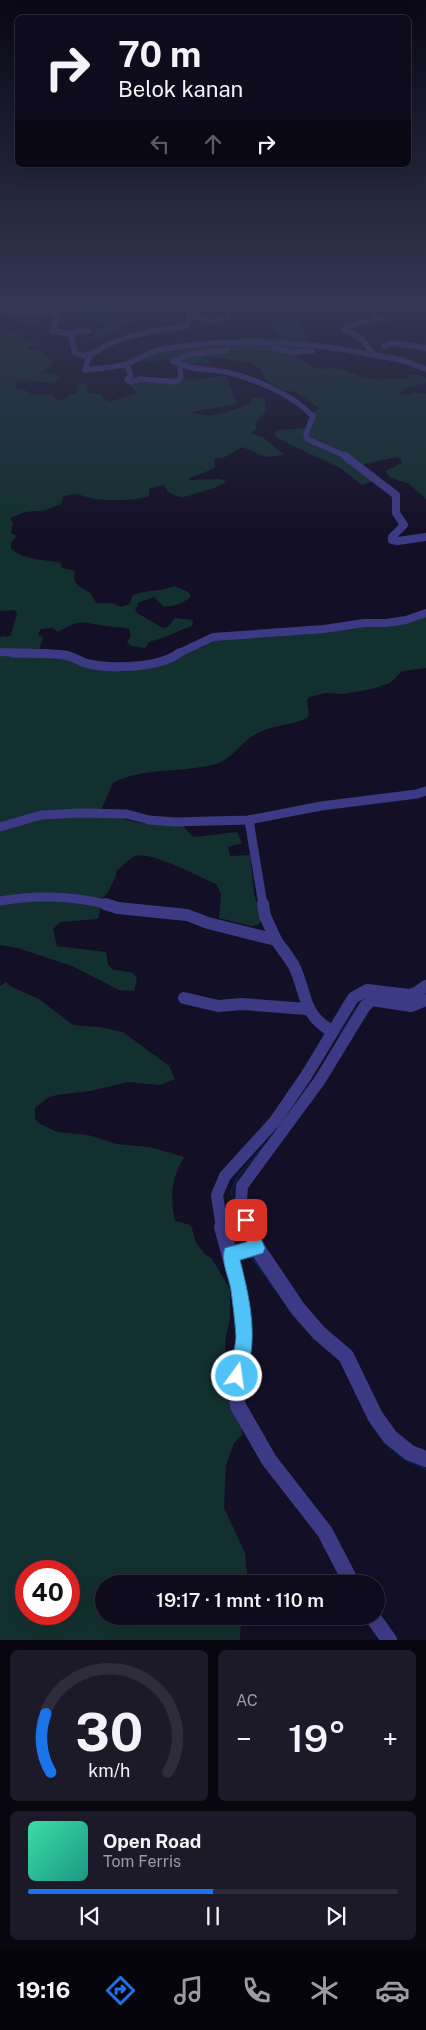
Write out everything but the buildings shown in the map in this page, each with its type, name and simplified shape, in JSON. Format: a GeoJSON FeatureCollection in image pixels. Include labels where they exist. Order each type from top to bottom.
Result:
{"type":"FeatureCollection","features":[{"type":"Feature","properties":{"kind":"street"},"geometry":{"type":"LineString","coordinates":[[127,380],[139,380]]}},
{"type":"Feature","properties":{"kind":"street"},"geometry":{"type":"LineString","coordinates":[[145,380],[174,383],[179,380]]}},
{"type":"Feature","properties":{"kind":"street"},"geometry":{"type":"LineString","coordinates":[[246,380],[267,387],[304,406],[313,416],[306,434],[307,439],[349,458],[396,495],[396,513],[404,525],[392,537],[392,540],[398,541],[426,537]]}},
{"type":"Feature","properties":{"kind":"street"},"geometry":{"type":"LineString","coordinates":[[0,652],[66,655],[87,664],[101,666],[149,665],[172,658],[214,637],[324,629],[364,623],[386,624],[426,613]]}},
{"type":"Feature","properties":{"kind":"street"},"geometry":{"type":"LineString","coordinates":[[0,827],[41,815],[80,813],[128,814],[149,820],[175,822],[249,820],[321,806],[417,794],[426,791]]}},
{"type":"Feature","properties":{"kind":"street"},"geometry":{"type":"LineString","coordinates":[[249,820],[265,916],[276,940],[293,965],[300,981],[307,1009],[322,1027],[332,1032]]}},
{"type":"Feature","properties":{"kind":"street"},"geometry":{"type":"LineString","coordinates":[[0,901],[30,896],[93,901],[118,908],[187,915],[208,923],[276,940]]}},
{"type":"Feature","properties":{"kind":"street"},"geometry":{"type":"LineString","coordinates":[[347,1575],[325,1532],[269,1460],[238,1406],[234,1387],[242,1359],[244,1337],[239,1289],[219,1217],[217,1194],[225,1176],[275,1121],[306,1076],[353,998],[363,991],[408,995],[416,993],[426,986]]}},
{"type":"Feature","properties":{"kind":"street"},"geometry":{"type":"LineString","coordinates":[[184,998],[218,1006],[242,1004],[307,1009]]}},
{"type":"Feature","properties":{"kind":"street"},"geometry":{"type":"LineString","coordinates":[[426,1000],[411,1006],[372,1000],[364,1006],[320,1080],[242,1186],[240,1196],[240,1206],[257,1248],[298,1309],[318,1333],[346,1356],[375,1416],[390,1437],[410,1453],[426,1459]]}},
{"type":"Feature","properties":{"kind":"street"},"geometry":{"type":"LineString","coordinates":[[230,1254],[257,1248]]}},
{"type":"Feature","properties":{"kind":"street"},"geometry":{"type":"LineString","coordinates":[[378,1625],[389,1640]]}},
{"type":"Feature","properties":{"kind":"green space"},"geometry":{"type":"Polygon","coordinates":[[[0,380],[56,380],[53,383],[21,380],[14,383],[17,389],[27,391],[32,395],[52,394],[57,400],[68,398],[68,395],[75,394],[79,389],[78,385],[85,383],[88,389],[87,393],[100,394],[108,402],[138,393],[130,385],[151,380],[227,380],[237,404],[192,412],[205,415],[220,414],[249,404],[251,399],[257,397],[264,398],[266,412],[257,420],[256,429],[250,433],[264,438],[284,455],[266,457],[242,447],[223,458],[214,459],[215,468],[189,480],[221,479],[226,482],[212,489],[186,497],[177,496],[167,491],[165,486],[161,485],[149,489],[149,496],[136,499],[103,500],[77,494],[63,497],[61,504],[46,510],[25,512],[10,518],[13,523],[11,533],[17,536],[11,543],[11,548],[21,555],[61,563],[62,568],[75,571],[74,579],[76,582],[90,593],[97,603],[112,603],[121,607],[130,604],[132,596],[137,594],[175,586],[190,593],[191,596],[182,602],[168,607],[164,607],[154,597],[138,603],[135,608],[137,613],[163,628],[168,627],[175,618],[193,620],[192,626],[149,642],[145,648],[130,646],[127,642],[131,635],[129,629],[77,623],[58,632],[52,628],[41,629],[38,634],[43,638],[37,655],[134,667],[206,641],[426,615],[426,668],[402,671],[390,683],[372,689],[343,694],[325,693],[310,697],[307,700],[309,714],[307,718],[269,728],[256,734],[227,759],[216,764],[190,769],[150,772],[113,783],[101,810],[121,818],[141,823],[183,826],[193,837],[237,832],[242,843],[228,847],[230,856],[250,855],[254,894],[262,920],[258,925],[251,926],[219,918],[221,894],[216,884],[163,860],[142,855],[135,856],[116,871],[116,876],[108,892],[102,898],[98,919],[60,922],[53,929],[57,946],[106,952],[108,965],[112,969],[133,973],[137,978],[134,991],[119,990],[72,966],[18,948],[0,945],[0,639],[1,636],[7,637],[11,635],[17,613],[14,610],[0,611],[0,380]]]}},
{"type":"Feature","properties":{"kind":"green space"},"geometry":{"type":"Polygon","coordinates":[[[267,380],[426,380],[426,383],[405,388],[399,393],[405,395],[416,392],[426,394],[426,499],[409,484],[390,477],[385,471],[402,463],[401,459],[397,457],[361,465],[375,481],[362,485],[340,468],[279,439],[275,435],[277,430],[306,428],[310,415],[319,408],[296,392],[284,391],[267,380]]]}},
{"type":"Feature","properties":{"kind":"green space"},"geometry":{"type":"Polygon","coordinates":[[[6,982],[10,986],[39,999],[73,1025],[100,1027],[123,1032],[169,1066],[175,1079],[160,1085],[128,1082],[90,1091],[49,1097],[35,1108],[35,1119],[40,1124],[57,1132],[88,1135],[116,1144],[150,1147],[184,1157],[176,1173],[172,1195],[175,1221],[191,1225],[196,1243],[212,1259],[230,1289],[230,1319],[225,1340],[226,1372],[229,1405],[241,1423],[242,1435],[234,1443],[226,1465],[224,1508],[245,1553],[247,1575],[95,1575],[95,1625],[241,1625],[240,1640],[0,1640],[0,986],[6,982]]]}},
{"type":"Feature","properties":{"kind":"waterway"},"geometry":{"type":"LineString","coordinates":[[340,1035],[359,1005]]}},
{"type":"Feature","properties":{"kind":"waterway"},"geometry":{"type":"LineString","coordinates":[[241,1225],[231,1192],[238,1176],[266,1144]]}},
{"type":"Feature","properties":{"kind":"waterway"},"geometry":{"type":"LineString","coordinates":[[251,1256],[276,1290]]}},
{"type":"Feature","properties":{"kind":"waterway"},"geometry":{"type":"LineString","coordinates":[[369,1420],[380,1436]]}},
{"type":"Feature","properties":{"kind":"waterway"},"geometry":{"type":"LineString","coordinates":[[384,1442],[403,1458],[426,1469]]}},
{"type":"Feature","properties":{"kind":"route"},"geometry":{"type":"LineString","coordinates":[[237,1376],[242,1359],[244,1337],[239,1289],[230,1254],[257,1248],[246,1220]]}}]}
